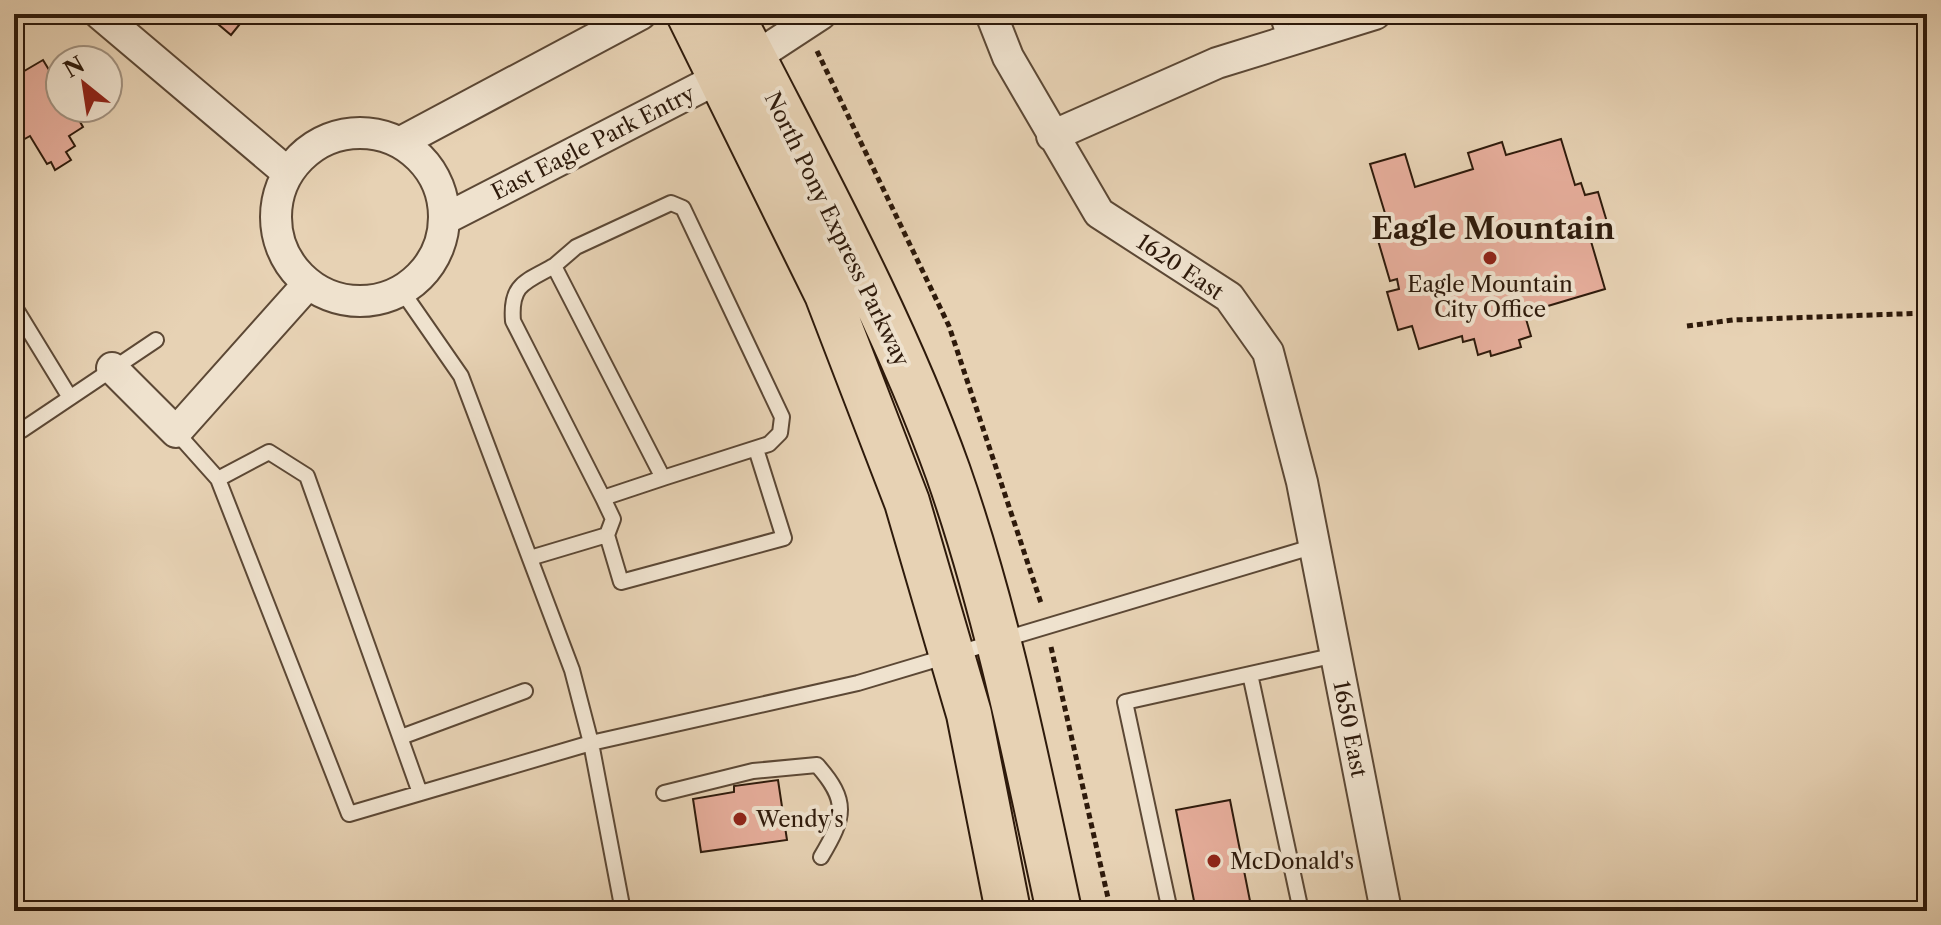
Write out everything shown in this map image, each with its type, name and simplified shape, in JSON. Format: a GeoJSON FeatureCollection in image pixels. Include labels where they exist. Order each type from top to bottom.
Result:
{"type":"FeatureCollection","features":[{"type":"Feature","properties":{"kind":"main road","name":"North Pony Express Parkway"},"geometry":{"type":"LineString","coordinates":[[689,14],[737,68],[883,316],[948,471],[999,639],[1059,911]]}},
{"type":"Feature","properties":{"kind":"main road","name":"North Pony Express Parkway"},"geometry":{"type":"LineString","coordinates":[[731,14],[737,68],[907,502],[969,714],[1008,911]]}},
{"type":"Feature","properties":{"kind":"street"},"geometry":{"type":"LineString","coordinates":[[100,14],[288,173]]}},
{"type":"Feature","properties":{"kind":"street"},"geometry":{"type":"LineString","coordinates":[[401,142],[641,14]]}},
{"type":"Feature","properties":{"kind":"street","name":"East Eagle Park Entry"},"geometry":{"type":"LineString","coordinates":[[445,219],[737,68],[821,14]]}},
{"type":"Feature","properties":{"kind":"street","name":"1620 East"},"geometry":{"type":"LineString","coordinates":[[991,14],[1008,57],[1099,213],[1229,297],[1268,352],[1302,482],[1315,546]]}},
{"type":"Feature","properties":{"kind":"street"},"geometry":{"type":"LineString","coordinates":[[1052,136],[1217,63],[1282,28],[1375,14]]}},
{"type":"Feature","properties":{"kind":"street"},"geometry":{"type":"LineString","coordinates":[[377,134],[401,142],[421,158],[436,178],[442,194],[445,219],[435,256],[421,276],[402,291],[377,300],[355,302],[332,297],[308,284],[284,258],[275,224],[277,199],[288,173],[302,156],[336,136],[377,134]]}},
{"type":"Feature","properties":{"kind":"street"},"geometry":{"type":"LineString","coordinates":[[112,368],[176,432],[308,284]]}},
{"type":"Feature","properties":{"kind":"street","name":"1650 East"},"geometry":{"type":"LineString","coordinates":[[1315,546],[1386,911]]}},
{"type":"Feature","properties":{"kind":"lane"},"geometry":{"type":"LineString","coordinates":[[603,498],[756,449],[769,444],[780,433],[782,417],[683,208],[671,203],[576,247],[554,266],[518,286],[511,303],[513,321],[613,519],[607,535],[621,582],[784,538],[756,449]]}},
{"type":"Feature","properties":{"kind":"lane"},"geometry":{"type":"LineString","coordinates":[[554,266],[663,478]]}},
{"type":"Feature","properties":{"kind":"lane"},"geometry":{"type":"LineString","coordinates":[[402,291],[461,376],[572,670],[591,743],[623,911]]}},
{"type":"Feature","properties":{"kind":"lane"},"geometry":{"type":"LineString","coordinates":[[14,306],[69,396]]}},
{"type":"Feature","properties":{"kind":"lane"},"geometry":{"type":"LineString","coordinates":[[22,430],[156,340]]}},
{"type":"Feature","properties":{"kind":"lane"},"geometry":{"type":"LineString","coordinates":[[176,432],[218,479],[349,814],[591,743],[858,683],[1315,546]]}},
{"type":"Feature","properties":{"kind":"lane"},"geometry":{"type":"LineString","coordinates":[[218,479],[269,452],[307,476],[420,793]]}},
{"type":"Feature","properties":{"kind":"lane"},"geometry":{"type":"LineString","coordinates":[[530,558],[607,535]]}},
{"type":"Feature","properties":{"kind":"lane"},"geometry":{"type":"LineString","coordinates":[[1170,911],[1125,702],[1336,655]]}},
{"type":"Feature","properties":{"kind":"lane"},"geometry":{"type":"LineString","coordinates":[[1250,674],[1301,911]]}},
{"type":"Feature","properties":{"kind":"lane"},"geometry":{"type":"LineString","coordinates":[[401,737],[525,691]]}},
{"type":"Feature","properties":{"kind":"lane"},"geometry":{"type":"LineString","coordinates":[[664,793],[753,771],[817,765],[838,789],[840,815],[835,833],[821,857]]}},
{"type":"Feature","properties":{"kind":"lane"},"geometry":{"type":"LineString","coordinates":[[878,911],[898,911]]}},
{"type":"Feature","properties":{"kind":"path"},"geometry":{"type":"LineString","coordinates":[[1687,326],[1733,320],[1927,313]]}},
{"type":"Feature","properties":{"kind":"building"},"geometry":{"type":"Polygon","coordinates":[[[206,14],[248,14],[231,35],[206,14]]]}},
{"type":"Feature","properties":{"kind":"building"},"geometry":{"type":"Polygon","coordinates":[[[43,60],[44,124],[81,124],[83,127],[69,136],[75,146],[66,152],[71,160],[55,170],[51,162],[47,164],[30,136],[21,141],[14,129],[14,77],[43,60]]]}},
{"type":"Feature","properties":{"kind":"building","name":"Eagle Mountain City Office"},"geometry":{"type":"Polygon","coordinates":[[[1561,139],[1575,185],[1581,183],[1585,195],[1598,192],[1607,222],[1593,226],[1596,236],[1590,238],[1605,289],[1531,311],[1533,317],[1526,319],[1531,336],[1519,340],[1521,347],[1491,356],[1490,351],[1478,355],[1474,339],[1463,342],[1462,336],[1419,349],[1412,326],[1398,330],[1387,292],[1399,289],[1397,279],[1390,281],[1377,237],[1391,233],[1370,164],[1405,154],[1415,187],[1473,169],[1468,153],[1502,142],[1506,155],[1561,139]]]}},
{"type":"Feature","properties":{"kind":"building","name":"Wendy's"},"geometry":{"type":"Polygon","coordinates":[[[778,780],[787,840],[701,852],[693,799],[734,792],[734,786],[778,780]]]}},
{"type":"Feature","properties":{"kind":"building","name":"McDonald's"},"geometry":{"type":"Polygon","coordinates":[[[1230,800],[1252,911],[1196,911],[1176,810],[1230,800]]]}},
{"type":"Feature","properties":{"kind":"place","name":"Eagle Mountain City Office"},"geometry":{"type":"Point","coordinates":[1490,258]}},
{"type":"Feature","properties":{"kind":"place","name":"Wendy's"},"geometry":{"type":"Point","coordinates":[740,819]}},
{"type":"Feature","properties":{"kind":"place","name":"McDonald's"},"geometry":{"type":"Point","coordinates":[1214,861]}},
{"type":"Feature","properties":{"kind":"district","name":"Eagle Mountain"},"geometry":{"type":"Point","coordinates":[1493,228]}}]}
